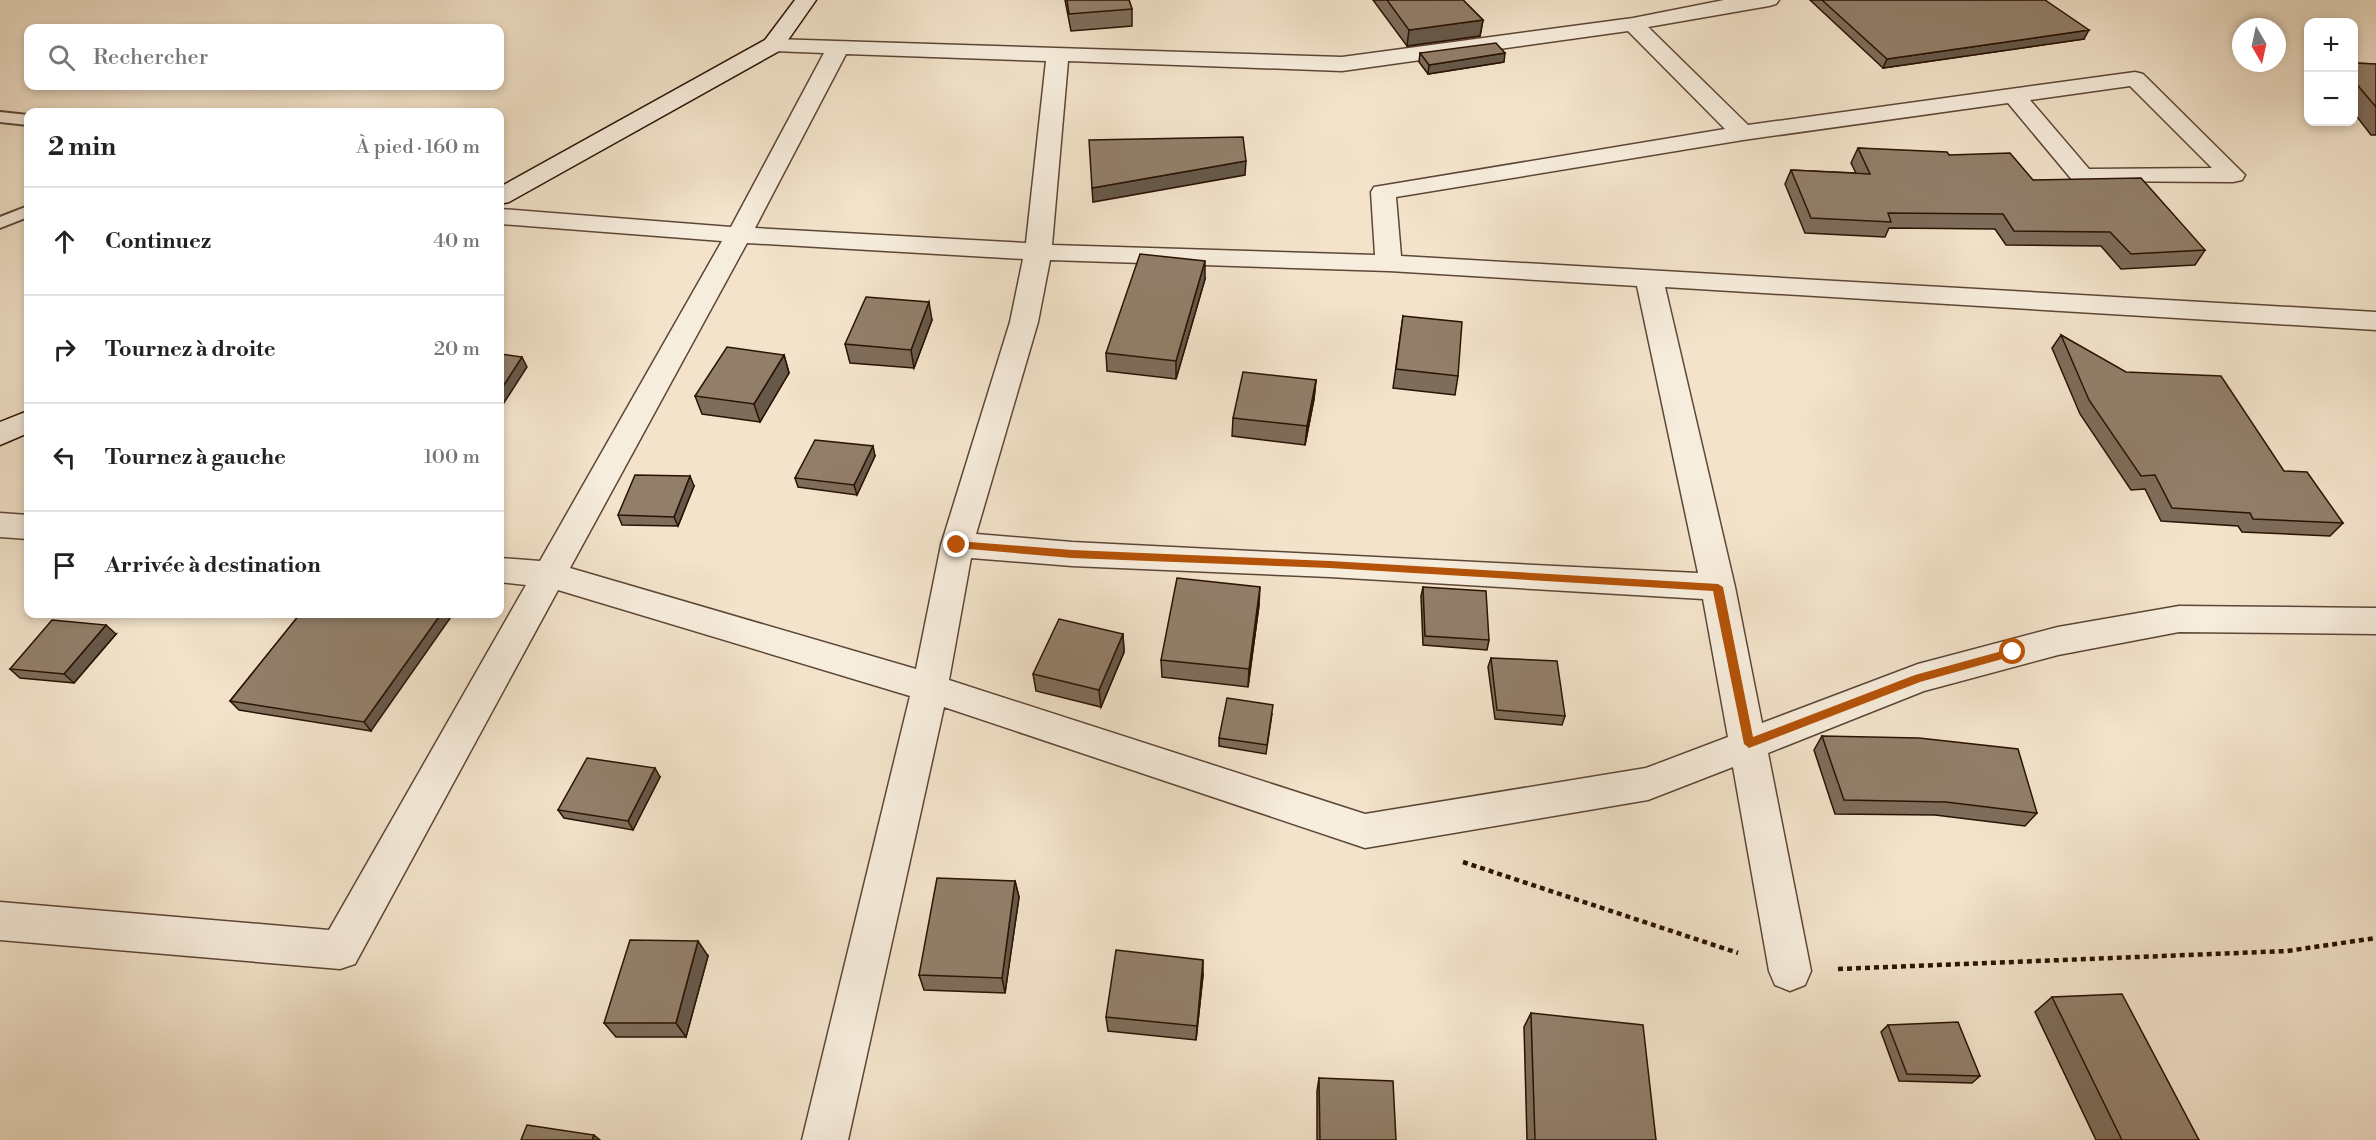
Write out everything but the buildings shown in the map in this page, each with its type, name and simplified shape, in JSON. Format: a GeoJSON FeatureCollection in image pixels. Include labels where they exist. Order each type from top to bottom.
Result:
{"type":"FeatureCollection","features":[{"type":"Feature","properties":{"kind":"street"},"geometry":{"type":"LineString","coordinates":[[504,195],[773,45],[806,0]]}},
{"type":"Feature","properties":{"kind":"street"},"geometry":{"type":"LineString","coordinates":[[773,45],[1342,64],[1633,24],[1722,3],[1769,0]]}},
{"type":"Feature","properties":{"kind":"street"},"geometry":{"type":"LineString","coordinates":[[1633,24],[1743,133]]}},
{"type":"Feature","properties":{"kind":"street"},"geometry":{"type":"LineString","coordinates":[[0,921],[340,951],[739,235],[838,48]]}},
{"type":"Feature","properties":{"kind":"street"},"geometry":{"type":"LineString","coordinates":[[825,1140],[930,688],[957,545],[1024,322],[1038,252],[1058,55]]}},
{"type":"Feature","properties":{"kind":"street"},"geometry":{"type":"LineString","coordinates":[[1389,263],[1383,192],[1743,133],[2135,79],[2233,175],[2082,176],[2015,97]]}},
{"type":"Feature","properties":{"kind":"street"},"geometry":{"type":"LineString","coordinates":[[504,216],[739,235],[1038,252],[1389,263],[2376,321]]}},
{"type":"Feature","properties":{"kind":"street"},"geometry":{"type":"LineString","coordinates":[[1649,278],[1718,587],[1790,971]]}},
{"type":"Feature","properties":{"kind":"street"},"geometry":{"type":"LineString","coordinates":[[0,435],[24,423]]}},
{"type":"Feature","properties":{"kind":"street"},"geometry":{"type":"LineString","coordinates":[[0,525],[24,527]]}},
{"type":"Feature","properties":{"kind":"street"},"geometry":{"type":"LineString","coordinates":[[957,545],[1072,554],[1342,565],[1718,587]]}},
{"type":"Feature","properties":{"kind":"street"},"geometry":{"type":"LineString","coordinates":[[504,570],[550,575],[930,688],[1365,831],[1648,784],[1918,678],[2058,641],[2179,619],[2376,621]]}},
{"type":"Feature","properties":{"kind":"lane"},"geometry":{"type":"LineString","coordinates":[[0,117],[24,120]]}},
{"type":"Feature","properties":{"kind":"lane"},"geometry":{"type":"LineString","coordinates":[[0,223],[24,213]]}},
{"type":"Feature","properties":{"kind":"path"},"geometry":{"type":"LineString","coordinates":[[1456,860],[1790,971],[2287,951],[2376,938]]}},
{"type":"Feature","properties":{"kind":"route"},"geometry":{"type":"LineString","coordinates":[[957,545],[1072,554],[1330,565],[1718,587],[1749,744],[1918,678],[2013,652]]}}]}
